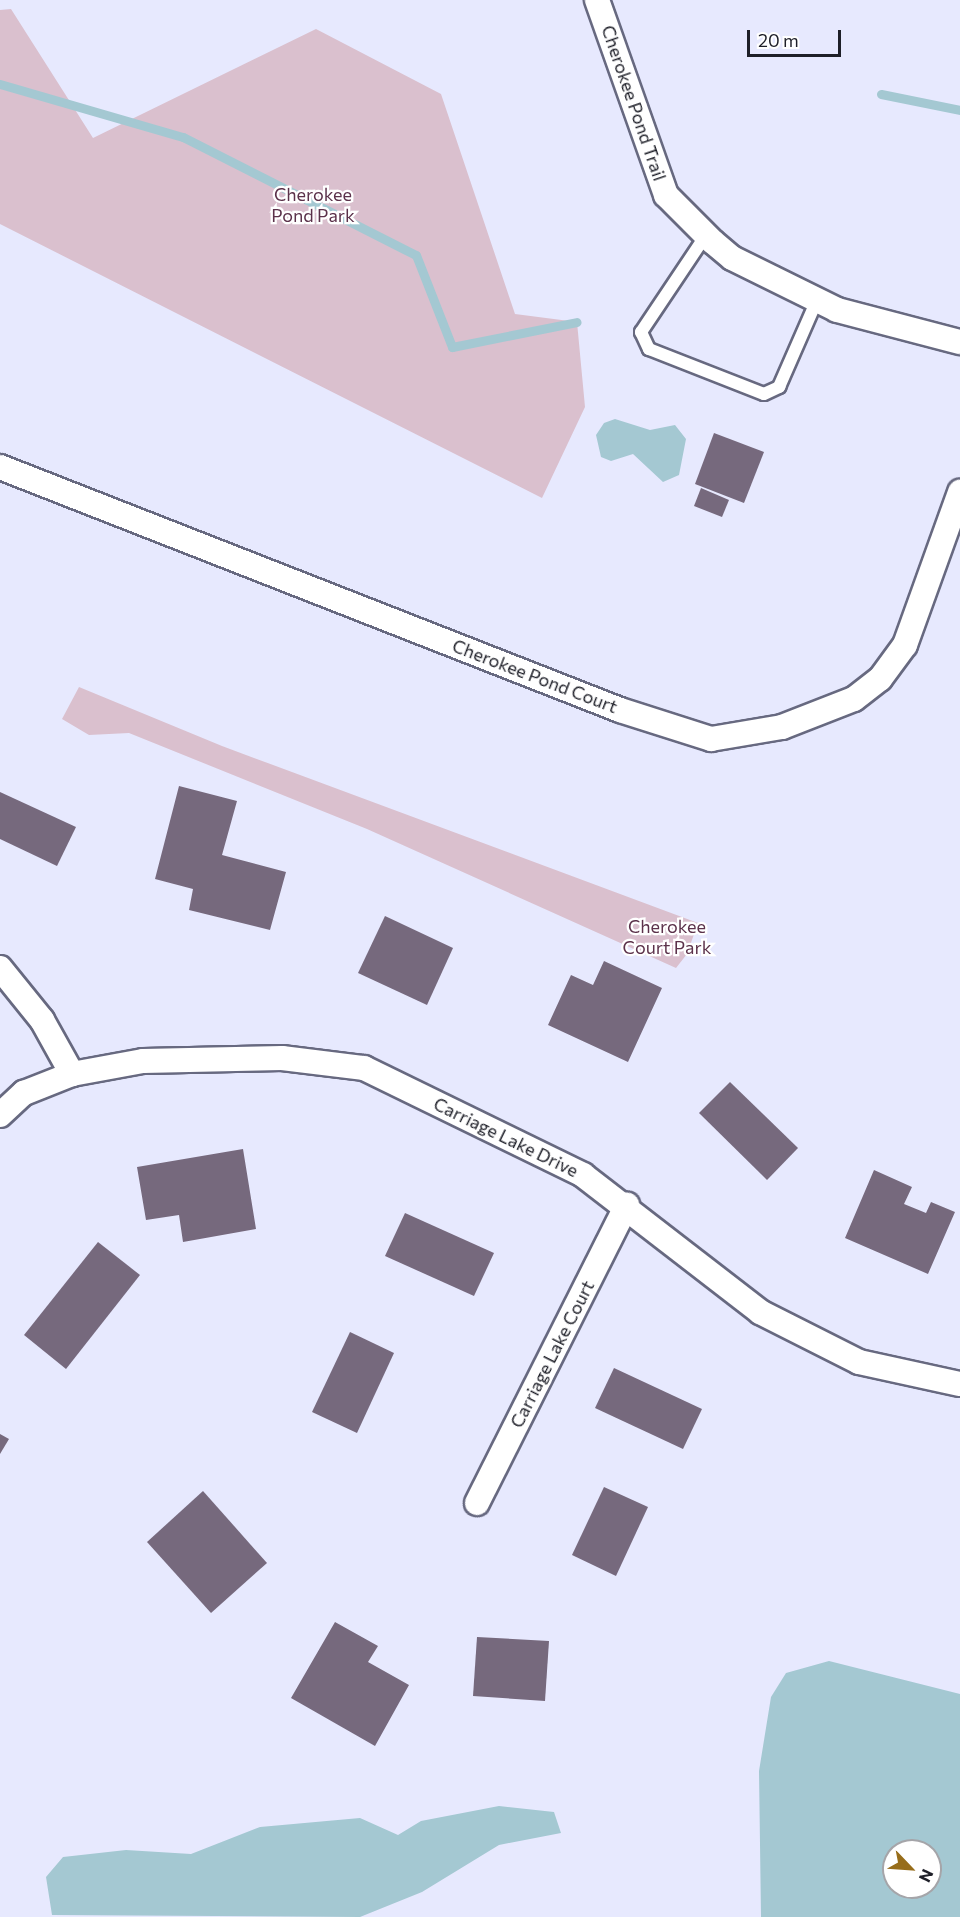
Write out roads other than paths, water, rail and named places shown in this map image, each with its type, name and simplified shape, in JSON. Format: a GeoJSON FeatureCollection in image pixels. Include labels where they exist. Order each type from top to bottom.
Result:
{"type":"FeatureCollection","features":[{"type":"Feature","properties":{"kind":"street","name":"Cherokee Pond Trail"},"geometry":{"type":"LineString","coordinates":[[597,0],[666,195],[706,235],[732,258],[837,310],[960,342]]}},
{"type":"Feature","properties":{"kind":"street","name":"Cherokee Pond Court"},"geometry":{"type":"LineString","coordinates":[[0,467],[609,706],[711,738],[782,727],[854,699],[880,679],[905,645],[960,492]]}},
{"type":"Feature","properties":{"kind":"street"},"geometry":{"type":"LineString","coordinates":[[0,968],[42,1020],[72,1074]]}},
{"type":"Feature","properties":{"kind":"street","name":"Carriage Lake Drive"},"geometry":{"type":"LineString","coordinates":[[0,1115],[24,1093],[72,1074],[201,1056],[282,1058],[364,1068],[534,1148],[627,1205],[760,1312],[859,1362],[960,1384]]}},
{"type":"Feature","properties":{"kind":"street","name":"Carriage Lake Court"},"geometry":{"type":"LineString","coordinates":[[477,1503],[627,1205]]}},
{"type":"Feature","properties":{"kind":"lane"},"geometry":{"type":"LineString","coordinates":[[706,235],[641,332],[649,349],[764,394],[779,387],[817,300]]}},
{"type":"Feature","properties":{"kind":"waterway"},"geometry":{"type":"LineString","coordinates":[[0,84],[183,137],[416,255],[452,347],[577,322]]}},
{"type":"Feature","properties":{"kind":"waterway"},"geometry":{"type":"LineString","coordinates":[[881,94],[960,110]]}},
{"type":"Feature","properties":{"kind":"park label","name":"Cherokee Pond Park"},"geometry":{"type":"Point","coordinates":[313,205]}},
{"type":"Feature","properties":{"kind":"park label","name":"Cherokee Court Park"},"geometry":{"type":"Point","coordinates":[667,937]}}]}
